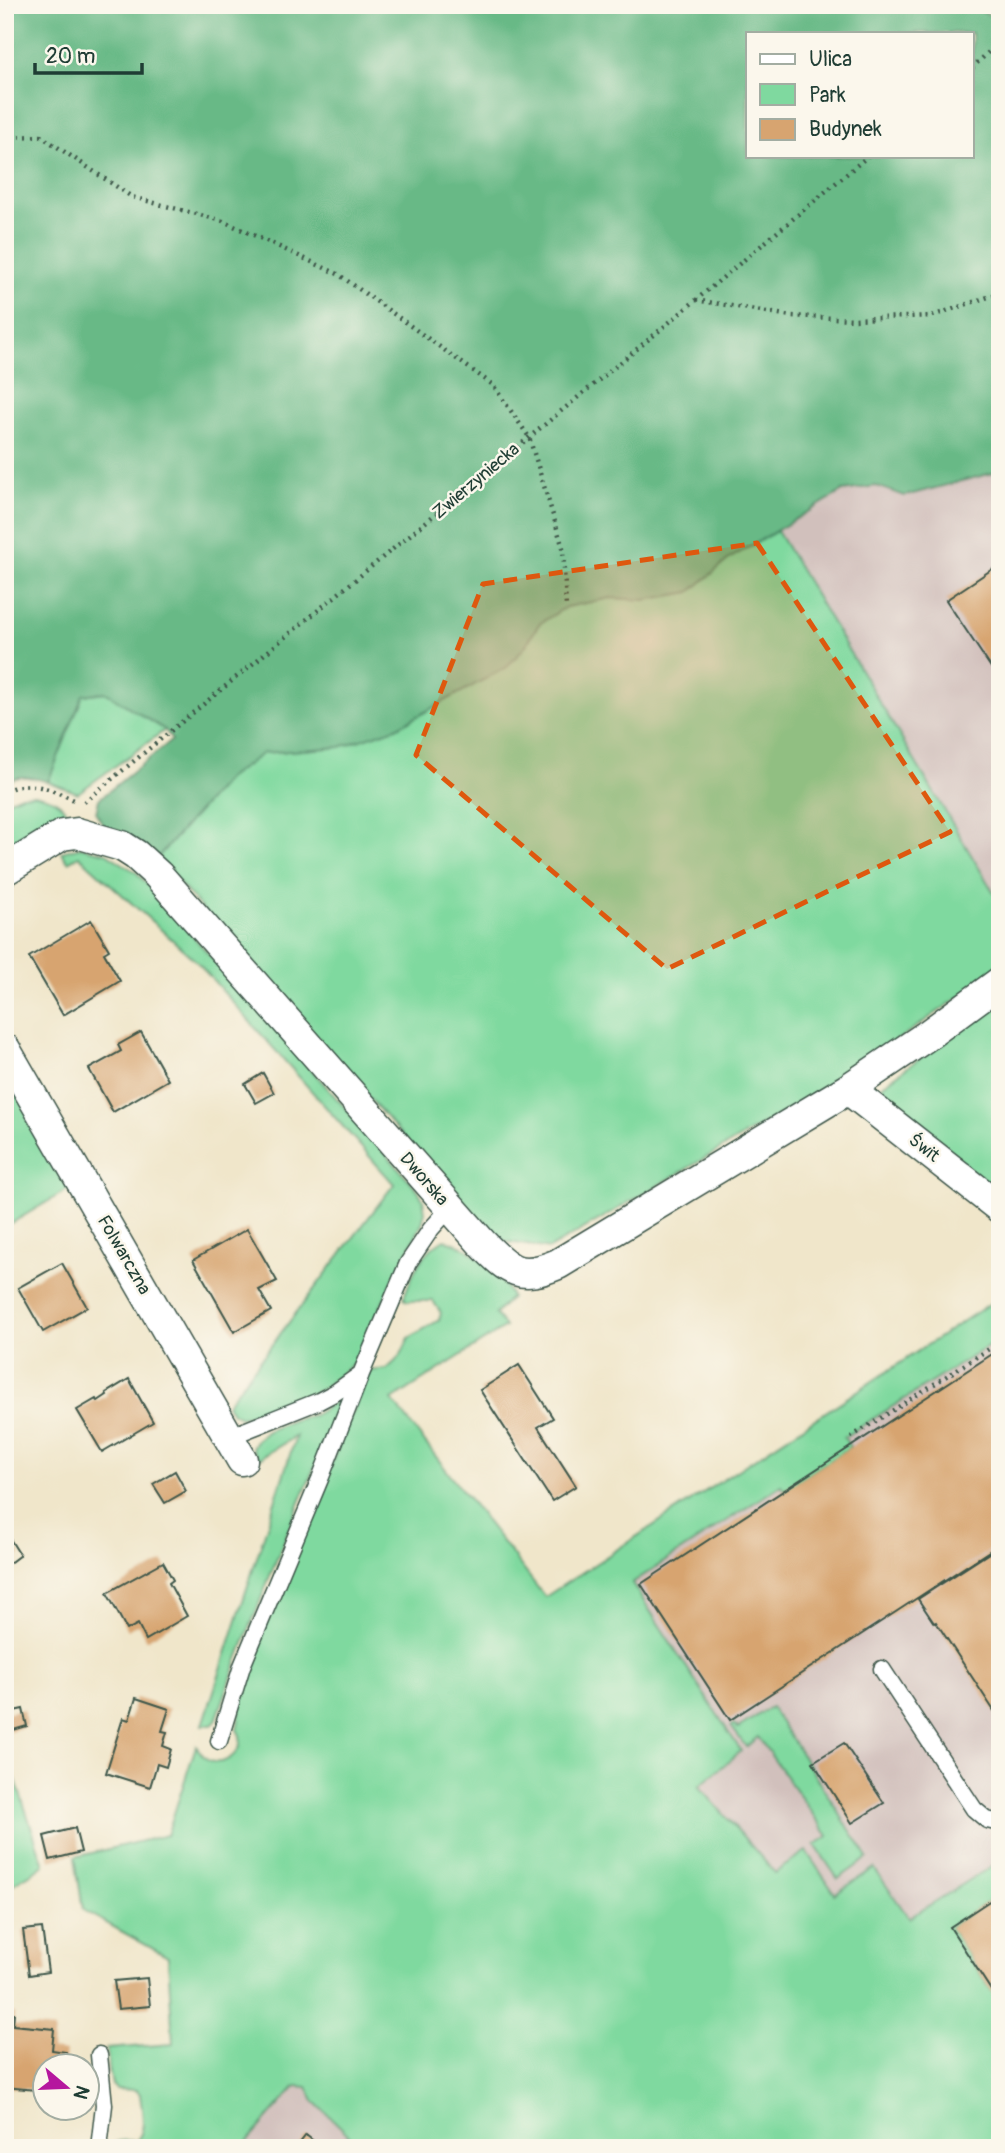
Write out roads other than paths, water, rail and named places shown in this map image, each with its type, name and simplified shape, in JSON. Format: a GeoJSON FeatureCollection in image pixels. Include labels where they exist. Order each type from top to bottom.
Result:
{"type":"FeatureCollection","features":[{"type":"Feature","properties":{"kind":"street","name":"Dworska"},"geometry":{"type":"LineString","coordinates":[[5,870],[62,835],[77,833],[122,846],[136,855],[158,874],[496,1258],[509,1268],[525,1273],[558,1264],[848,1089],[1000,982]]}},
{"type":"Feature","properties":{"kind":"street","name":"Folwarczna"},"geometry":{"type":"LineString","coordinates":[[5,1049],[236,1449]]}},
{"type":"Feature","properties":{"kind":"street","name":"Świt"},"geometry":{"type":"LineString","coordinates":[[848,1089],[1000,1208]]}},
{"type":"Feature","properties":{"kind":"lane"},"geometry":{"type":"LineString","coordinates":[[219,1741],[242,1666],[408,1263],[431,1229],[450,1208]]}},
{"type":"Feature","properties":{"kind":"lane"},"geometry":{"type":"LineString","coordinates":[[236,1449],[336,1392],[361,1374]]}},
{"type":"Feature","properties":{"kind":"lane"},"geometry":{"type":"LineString","coordinates":[[882,1669],[974,1808],[987,1820],[1000,1823]]}},
{"type":"Feature","properties":{"kind":"lane"},"geometry":{"type":"LineString","coordinates":[[99,2148],[104,2105],[102,2085]]}}]}
